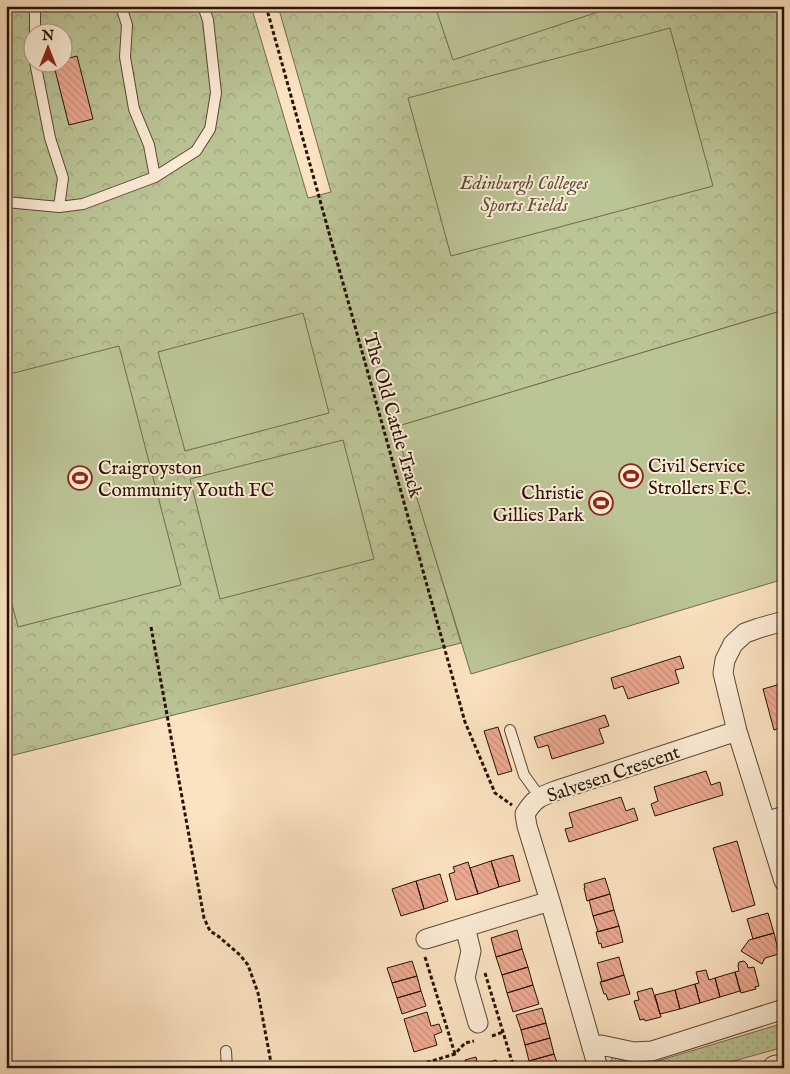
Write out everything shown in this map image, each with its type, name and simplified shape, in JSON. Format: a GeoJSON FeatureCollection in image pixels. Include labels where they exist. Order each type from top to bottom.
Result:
{"type":"FeatureCollection","features":[{"type":"Feature","properties":{"kind":"street"},"geometry":{"type":"LineString","coordinates":[[784,621],[745,633],[733,644],[725,660],[723,673],[737,731],[775,819],[784,881]]}},
{"type":"Feature","properties":{"kind":"street","name":"Salvesen Crescent"},"geometry":{"type":"LineString","coordinates":[[598,1068],[525,814],[532,803],[540,797],[737,731]]}},
{"type":"Feature","properties":{"kind":"street"},"geometry":{"type":"LineString","coordinates":[[426,939],[550,902]]}},
{"type":"Feature","properties":{"kind":"street"},"geometry":{"type":"LineString","coordinates":[[465,927],[471,950],[465,978],[479,1034]]}},
{"type":"Feature","properties":{"kind":"street"},"geometry":{"type":"LineString","coordinates":[[592,1048],[601,1045],[634,1052],[652,1051],[784,1009]]}},
{"type":"Feature","properties":{"kind":"street"},"geometry":{"type":"LineString","coordinates":[[775,1068],[784,1066]]}},
{"type":"Feature","properties":{"kind":"lane"},"geometry":{"type":"LineString","coordinates":[[32,6],[35,13],[35,22]]}},
{"type":"Feature","properties":{"kind":"lane"},"geometry":{"type":"LineString","coordinates":[[121,6],[127,25],[125,56],[134,109],[150,145],[155,177]]}},
{"type":"Feature","properties":{"kind":"lane"},"geometry":{"type":"LineString","coordinates":[[6,202],[59,206],[83,204],[155,177],[196,151],[210,129],[216,93],[208,20],[203,6]]}},
{"type":"Feature","properties":{"kind":"lane"},"geometry":{"type":"LineString","coordinates":[[37,72],[50,138],[63,178],[59,206]]}},
{"type":"Feature","properties":{"kind":"lane"},"geometry":{"type":"LineString","coordinates":[[510,730],[524,776],[540,797]]}},
{"type":"Feature","properties":{"kind":"lane"},"geometry":{"type":"LineString","coordinates":[[226,1051],[227,1068]]}},
{"type":"Feature","properties":{"kind":"path","name":"The Old Cattle Track"},"geometry":{"type":"LineString","coordinates":[[266,6],[465,722],[495,793],[525,814]]}},
{"type":"Feature","properties":{"kind":"path"},"geometry":{"type":"LineString","coordinates":[[151,627],[204,918],[210,931],[240,955],[248,965],[258,993],[272,1068]]}},
{"type":"Feature","properties":{"kind":"path"},"geometry":{"type":"LineString","coordinates":[[426,939],[423,948],[455,1054]]}},
{"type":"Feature","properties":{"kind":"path"},"geometry":{"type":"LineString","coordinates":[[471,950],[478,949],[514,1068]]}},
{"type":"Feature","properties":{"kind":"path"},"geometry":{"type":"LineString","coordinates":[[408,1068],[455,1054],[465,1043],[479,1034],[503,1032]]}},
{"type":"Feature","properties":{"kind":"green space","name":"Edinburgh Colleges Sports Fields"},"geometry":{"type":"Polygon","coordinates":[[[6,6],[251,6],[308,198],[331,192],[278,6],[784,6],[784,310],[396,427],[461,643],[10,756],[6,740],[6,6]]]}},
{"type":"Feature","properties":{"kind":"green space"},"geometry":{"type":"Polygon","coordinates":[[[435,6],[616,6],[453,60],[435,6]]]}},
{"type":"Feature","properties":{"kind":"green space","name":"Edinburgh Colleges Sports Fields"},"geometry":{"type":"Polygon","coordinates":[[[670,28],[713,186],[451,256],[408,98],[670,28]]]}},
{"type":"Feature","properties":{"kind":"green space","name":"Christie Gillies Park"},"geometry":{"type":"Polygon","coordinates":[[[784,310],[784,579],[471,674],[395,427],[784,310]]]}},
{"type":"Feature","properties":{"kind":"green space"},"geometry":{"type":"Polygon","coordinates":[[[303,313],[329,413],[185,451],[158,352],[303,313]]]}},
{"type":"Feature","properties":{"kind":"green space","name":"Craigroyston Community Youth FC"},"geometry":{"type":"Polygon","coordinates":[[[119,346],[181,585],[18,627],[6,581],[6,375],[119,346]]]}},
{"type":"Feature","properties":{"kind":"green space"},"geometry":{"type":"Polygon","coordinates":[[[343,440],[374,559],[220,599],[190,479],[343,440]]]}},
{"type":"Feature","properties":{"kind":"green space"},"geometry":{"type":"Polygon","coordinates":[[[784,1023],[784,1047],[709,1068],[611,1068],[610,1062],[613,1057],[630,1063],[651,1063],[784,1023]]]}},
{"type":"Feature","properties":{"kind":"building"},"geometry":{"type":"Polygon","coordinates":[[[77,56],[93,119],[69,125],[56,72],[72,72],[72,57],[77,56]]]}},
{"type":"Feature","properties":{"kind":"building"},"geometry":{"type":"Polygon","coordinates":[[[680,656],[684,668],[675,670],[679,683],[628,699],[623,686],[614,689],[611,678],[680,656]]]}},
{"type":"Feature","properties":{"kind":"building"},"geometry":{"type":"Polygon","coordinates":[[[784,683],[784,727],[774,730],[763,689],[784,683]]]}},
{"type":"Feature","properties":{"kind":"building"},"geometry":{"type":"Polygon","coordinates":[[[605,715],[609,726],[599,729],[604,743],[552,759],[548,745],[538,748],[534,737],[605,715]]]}},
{"type":"Feature","properties":{"kind":"building"},"geometry":{"type":"Polygon","coordinates":[[[498,727],[512,771],[498,775],[484,731],[498,727]]]}},
{"type":"Feature","properties":{"kind":"building"},"geometry":{"type":"Polygon","coordinates":[[[706,771],[711,785],[720,782],[723,795],[655,816],[651,804],[658,801],[654,787],[706,771]]]}},
{"type":"Feature","properties":{"kind":"building"},"geometry":{"type":"Polygon","coordinates":[[[621,797],[626,811],[634,808],[638,820],[569,842],[565,829],[573,827],[569,813],[621,797]]]}},
{"type":"Feature","properties":{"kind":"building"},"geometry":{"type":"Polygon","coordinates":[[[737,841],[755,905],[732,912],[713,848],[737,841]]]}},
{"type":"Feature","properties":{"kind":"building"},"geometry":{"type":"Polygon","coordinates":[[[513,855],[520,881],[499,887],[491,861],[513,855]]]}},
{"type":"Feature","properties":{"kind":"building"},"geometry":{"type":"Polygon","coordinates":[[[491,861],[499,887],[478,894],[470,868],[491,861]]]}},
{"type":"Feature","properties":{"kind":"building"},"geometry":{"type":"Polygon","coordinates":[[[468,862],[478,894],[456,900],[449,874],[455,872],[453,867],[468,862]]]}},
{"type":"Feature","properties":{"kind":"building"},"geometry":{"type":"Polygon","coordinates":[[[440,874],[448,901],[424,909],[416,881],[440,874]]]}},
{"type":"Feature","properties":{"kind":"building"},"geometry":{"type":"Polygon","coordinates":[[[605,878],[610,894],[587,901],[584,884],[605,878]]]}},
{"type":"Feature","properties":{"kind":"building"},"geometry":{"type":"Polygon","coordinates":[[[416,881],[424,909],[401,916],[392,889],[416,881]]]}},
{"type":"Feature","properties":{"kind":"building"},"geometry":{"type":"Polygon","coordinates":[[[610,894],[614,910],[593,916],[589,900],[610,894]]]}},
{"type":"Feature","properties":{"kind":"building"},"geometry":{"type":"Polygon","coordinates":[[[614,910],[619,926],[598,932],[593,916],[614,910]]]}},
{"type":"Feature","properties":{"kind":"building"},"geometry":{"type":"Polygon","coordinates":[[[768,913],[774,933],[753,939],[747,919],[768,913]]]}},
{"type":"Feature","properties":{"kind":"building"},"geometry":{"type":"Polygon","coordinates":[[[619,926],[623,942],[602,948],[596,932],[619,926]]]}},
{"type":"Feature","properties":{"kind":"building"},"geometry":{"type":"Polygon","coordinates":[[[517,930],[522,949],[496,957],[491,938],[517,930]]]}},
{"type":"Feature","properties":{"kind":"building"},"geometry":{"type":"Polygon","coordinates":[[[774,933],[779,954],[765,958],[762,964],[741,951],[749,940],[774,933]]]}},
{"type":"Feature","properties":{"kind":"building"},"geometry":{"type":"Polygon","coordinates":[[[522,949],[528,967],[502,975],[496,957],[522,949]]]}},
{"type":"Feature","properties":{"kind":"building"},"geometry":{"type":"Polygon","coordinates":[[[619,957],[624,975],[602,982],[597,963],[619,957]]]}},
{"type":"Feature","properties":{"kind":"building"},"geometry":{"type":"Polygon","coordinates":[[[412,961],[417,976],[392,983],[387,968],[412,961]]]}},
{"type":"Feature","properties":{"kind":"building"},"geometry":{"type":"Polygon","coordinates":[[[744,961],[748,968],[754,967],[759,986],[755,987],[756,989],[741,993],[735,972],[739,971],[739,962],[744,961]]]}},
{"type":"Feature","properties":{"kind":"building"},"geometry":{"type":"Polygon","coordinates":[[[528,967],[533,985],[507,993],[502,975],[528,967]]]}},
{"type":"Feature","properties":{"kind":"building"},"geometry":{"type":"Polygon","coordinates":[[[706,970],[709,980],[715,978],[720,997],[700,1003],[695,984],[699,983],[696,972],[706,970]]]}},
{"type":"Feature","properties":{"kind":"building"},"geometry":{"type":"Polygon","coordinates":[[[735,972],[740,991],[720,997],[715,978],[735,972]]]}},
{"type":"Feature","properties":{"kind":"building"},"geometry":{"type":"Polygon","coordinates":[[[624,975],[630,994],[608,1000],[600,982],[624,975]]]}},
{"type":"Feature","properties":{"kind":"building"},"geometry":{"type":"Polygon","coordinates":[[[417,976],[421,991],[397,998],[392,983],[417,976]]]}},
{"type":"Feature","properties":{"kind":"building"},"geometry":{"type":"Polygon","coordinates":[[[695,984],[700,1003],[680,1009],[675,990],[695,984]]]}},
{"type":"Feature","properties":{"kind":"building"},"geometry":{"type":"Polygon","coordinates":[[[533,985],[539,1004],[513,1012],[507,993],[533,985]]]}},
{"type":"Feature","properties":{"kind":"building"},"geometry":{"type":"Polygon","coordinates":[[[652,988],[661,1017],[645,1021],[644,1019],[640,1020],[634,1001],[639,1000],[637,992],[652,988]]]}},
{"type":"Feature","properties":{"kind":"building"},"geometry":{"type":"Polygon","coordinates":[[[675,990],[680,1009],[660,1014],[655,995],[675,990]]]}},
{"type":"Feature","properties":{"kind":"building"},"geometry":{"type":"Polygon","coordinates":[[[421,991],[426,1006],[402,1014],[397,998],[421,991]]]}},
{"type":"Feature","properties":{"kind":"building"},"geometry":{"type":"Polygon","coordinates":[[[542,1008],[546,1023],[521,1030],[516,1015],[542,1008]]]}},
{"type":"Feature","properties":{"kind":"building"},"geometry":{"type":"Polygon","coordinates":[[[427,1012],[431,1026],[439,1024],[442,1032],[434,1035],[437,1045],[414,1052],[404,1019],[427,1012]]]}},
{"type":"Feature","properties":{"kind":"building"},"geometry":{"type":"Polygon","coordinates":[[[546,1023],[550,1038],[525,1045],[521,1030],[546,1023]]]}},
{"type":"Feature","properties":{"kind":"building"},"geometry":{"type":"Polygon","coordinates":[[[550,1038],[554,1054],[529,1061],[525,1045],[550,1038]]]}},
{"type":"Feature","properties":{"kind":"building"},"geometry":{"type":"Polygon","coordinates":[[[554,1054],[559,1068],[531,1068],[529,1061],[554,1054]]]}},
{"type":"Feature","properties":{"kind":"building"},"geometry":{"type":"Polygon","coordinates":[[[476,1057],[478,1065],[496,1060],[499,1068],[467,1068],[465,1060],[476,1057]]]}},
{"type":"Feature","properties":{"kind":"place","name":"Civil Service Strollers F.C."},"geometry":{"type":"Point","coordinates":[631,476]}},
{"type":"Feature","properties":{"kind":"place","name":"Craigroyston Community Youth FC"},"geometry":{"type":"Point","coordinates":[80,478]}},
{"type":"Feature","properties":{"kind":"place","name":"Christie Gillies Park"},"geometry":{"type":"Point","coordinates":[601,503]}}]}
